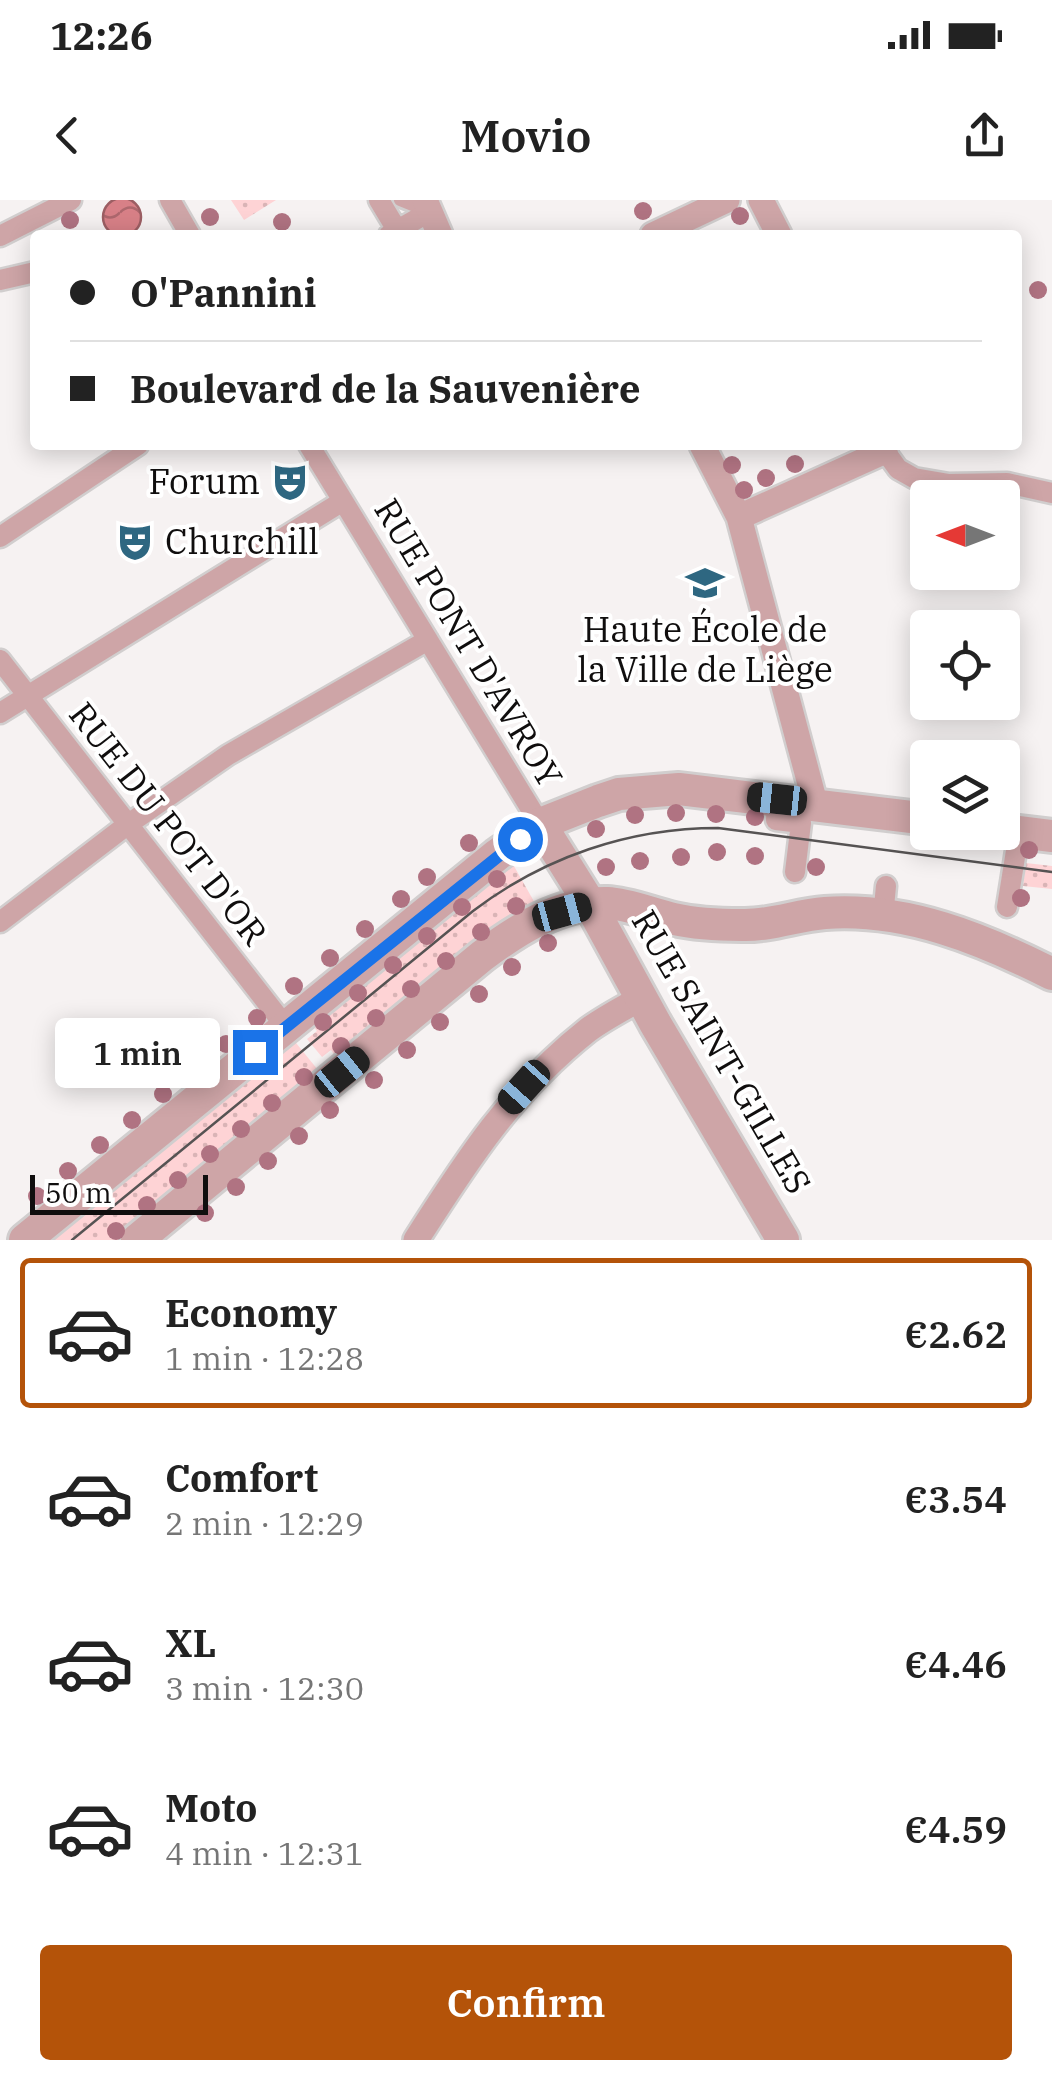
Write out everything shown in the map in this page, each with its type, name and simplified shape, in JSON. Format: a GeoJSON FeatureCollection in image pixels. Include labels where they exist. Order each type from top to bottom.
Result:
{"type":"FeatureCollection","features":[{"type":"Feature","properties":{"kind":"street"},"geometry":{"type":"LineString","coordinates":[[0,236],[72,200]]}},
{"type":"Feature","properties":{"kind":"street"},"geometry":{"type":"LineString","coordinates":[[170,200],[187,230]]}},
{"type":"Feature","properties":{"kind":"street"},"geometry":{"type":"LineString","coordinates":[[378,200],[392,230]]}},
{"type":"Feature","properties":{"kind":"street"},"geometry":{"type":"LineString","coordinates":[[664,230],[727,200]]}},
{"type":"Feature","properties":{"kind":"street"},"geometry":{"type":"LineString","coordinates":[[400,230],[431,216]]}},
{"type":"Feature","properties":{"kind":"street"},"geometry":{"type":"LineString","coordinates":[[0,280],[30,273]]}},
{"type":"Feature","properties":{"kind":"street"},"geometry":{"type":"LineString","coordinates":[[0,537],[130,450]]}},
{"type":"Feature","properties":{"kind":"street","name":"RUE PONT D'AVROY"},"geometry":{"type":"LineString","coordinates":[[312,450],[540,824]]}},
{"type":"Feature","properties":{"kind":"street"},"geometry":{"type":"LineString","coordinates":[[704,450],[738,517],[815,803]]}},
{"type":"Feature","properties":{"kind":"street"},"geometry":{"type":"LineString","coordinates":[[738,517],[880,450]]}},
{"type":"Feature","properties":{"kind":"street"},"geometry":{"type":"LineString","coordinates":[[885,450],[898,469],[914,478],[949,484],[1008,484],[1052,493]]}},
{"type":"Feature","properties":{"kind":"street"},"geometry":{"type":"LineString","coordinates":[[0,713],[343,500]]}},
{"type":"Feature","properties":{"kind":"street"},"geometry":{"type":"LineString","coordinates":[[0,922],[127,825],[228,755],[428,640]]}},
{"type":"Feature","properties":{"kind":"street","name":"RUE DU POT D'OR"},"geometry":{"type":"LineString","coordinates":[[0,660],[286,1027]]}},
{"type":"Feature","properties":{"kind":"street"},"geometry":{"type":"LineString","coordinates":[[25,1240],[540,824],[620,794],[678,789],[910,816]]}},
{"type":"Feature","properties":{"kind":"street"},"geometry":{"type":"LineString","coordinates":[[777,799],[776,820],[801,823],[795,872]]}},
{"type":"Feature","properties":{"kind":"street","name":"RUE SAINT-GILLES"},"geometry":{"type":"LineString","coordinates":[[540,824],[783,1240]]}},
{"type":"Feature","properties":{"kind":"street"},"geometry":{"type":"LineString","coordinates":[[1020,832],[1052,836]]}},
{"type":"Feature","properties":{"kind":"street"},"geometry":{"type":"LineString","coordinates":[[1007,907],[1010,850]]}},
{"type":"Feature","properties":{"kind":"street"},"geometry":{"type":"LineString","coordinates":[[137,1240],[492,949],[539,919],[590,904],[610,903],[676,920],[747,926],[885,902],[928,924],[993,944],[1052,974]]}},
{"type":"Feature","properties":{"kind":"street"},"geometry":{"type":"LineString","coordinates":[[416,1240],[481,1138],[524,1087],[590,1028],[641,998]]}},
{"type":"Feature","properties":{"kind":"lane"},"geometry":{"type":"LineString","coordinates":[[400,200],[431,216]]}},
{"type":"Feature","properties":{"kind":"shaded area"},"geometry":{"type":"Polygon","coordinates":[[[231,200],[276,200],[244,220],[231,200]]]}},
{"type":"Feature","properties":{"kind":"shaded area"},"geometry":{"type":"Polygon","coordinates":[[[506,852],[540,912],[343,1066],[331,1050],[322,1057],[307,1039],[317,1031],[304,1015],[506,852]]]}},
{"type":"Feature","properties":{"kind":"shaded area"},"geometry":{"type":"Polygon","coordinates":[[[1026,863],[1052,866],[1052,889],[1023,886],[1026,863]]]}},
{"type":"Feature","properties":{"kind":"shaded area"},"geometry":{"type":"Polygon","coordinates":[[[292,1038],[318,1070],[130,1240],[50,1240],[292,1038]]]}},
{"type":"Feature","properties":{"kind":"water"},"geometry":{"type":"Polygon","coordinates":[[[115,200],[129,200],[141,217],[135,230],[109,230],[105,224],[105,210],[115,200]]]}},
{"type":"Feature","properties":{"kind":"tram line"},"geometry":{"type":"LineString","coordinates":[[72,1240],[473,911],[529,875],[589,849],[652,833],[718,828],[1052,872]]}},
{"type":"Feature","properties":{"kind":"place","name":"Forum"},"geometry":{"type":"Point","coordinates":[290,482]}},
{"type":"Feature","properties":{"kind":"place","name":"Churchill"},"geometry":{"type":"Point","coordinates":[135,542]}},
{"type":"Feature","properties":{"kind":"place","name":"Haute École de la Ville de Liège"},"geometry":{"type":"Point","coordinates":[705,583]}},
{"type":"Feature","properties":{"kind":"route"},"geometry":{"type":"LineString","coordinates":[[255,1052],[520,839]]}}]}
